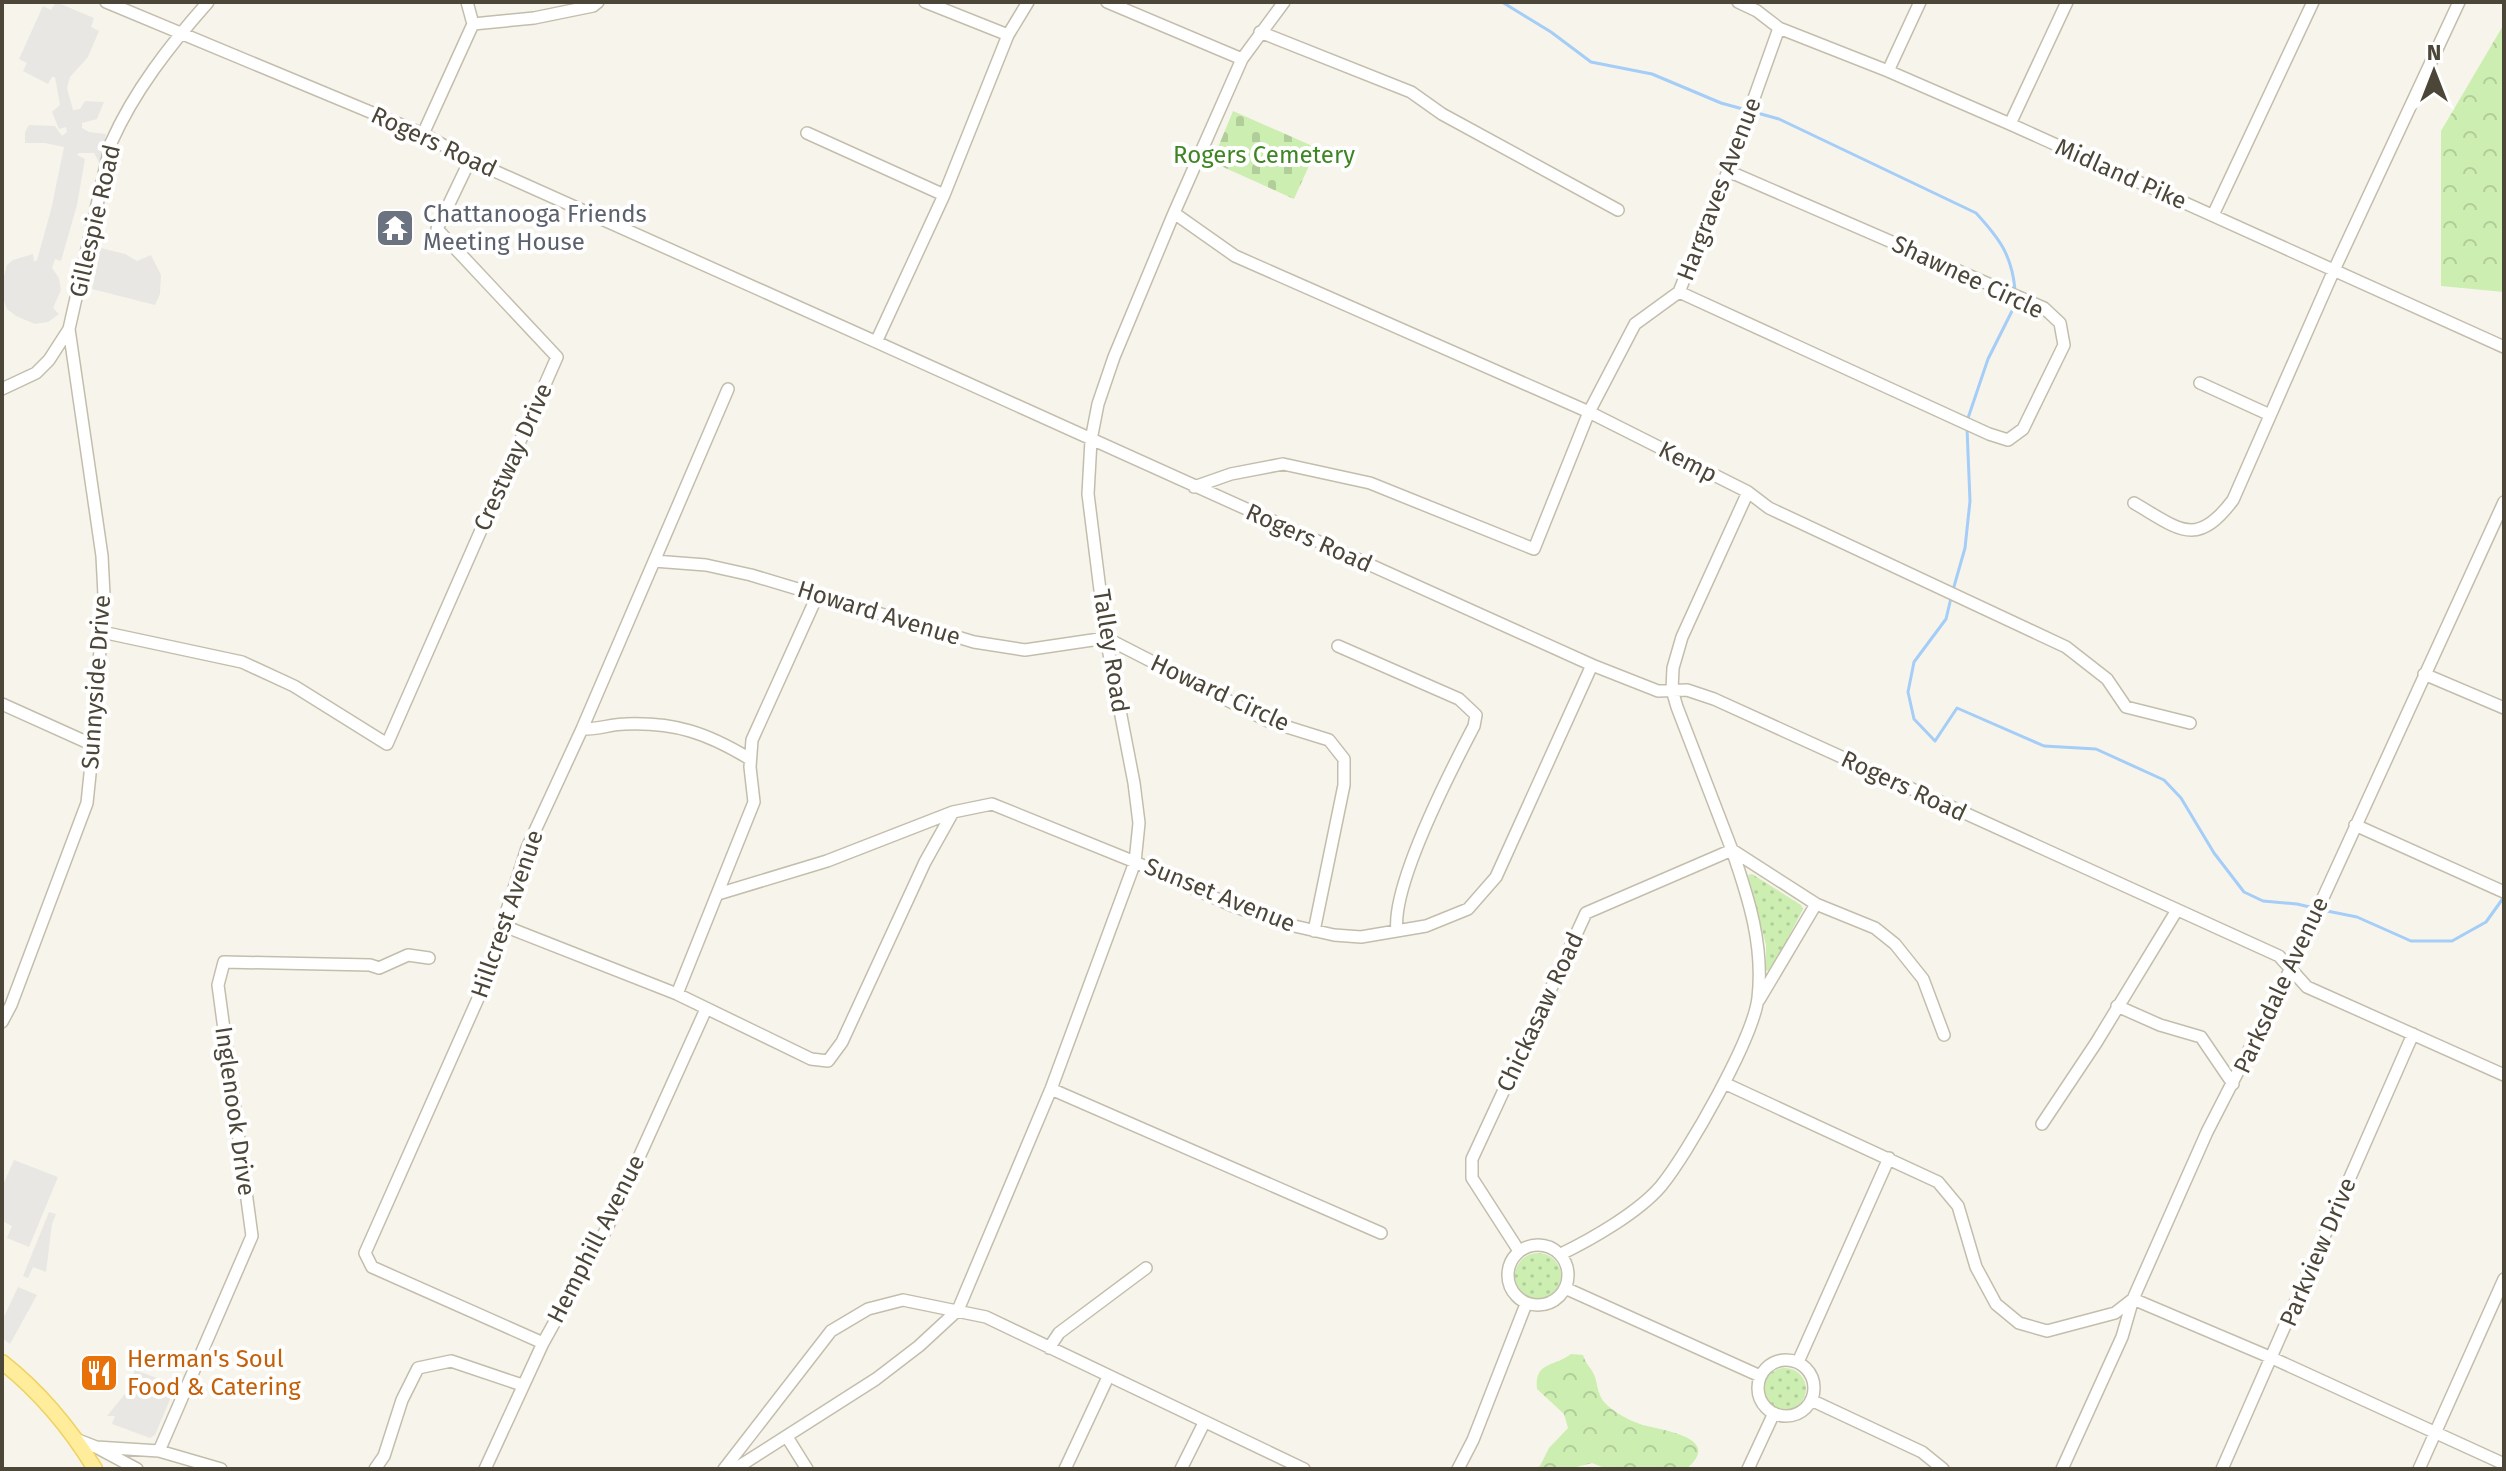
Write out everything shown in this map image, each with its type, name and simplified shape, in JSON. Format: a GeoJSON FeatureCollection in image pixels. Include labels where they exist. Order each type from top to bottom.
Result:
{"type":"FeatureCollection","features":[{"type":"Feature","properties":{"kind":"main road"},"geometry":{"type":"LineString","coordinates":[[2,1362],[37,1394],[78,1440],[95,1469]]}},
{"type":"Feature","properties":{"kind":"street","name":"Rogers Road"},"geometry":{"type":"LineString","coordinates":[[106,2],[423,134],[470,160],[877,340],[1194,487],[1592,665],[1658,691],[1687,690],[1714,699],[2279,956],[2307,987],[2504,1075]]}},
{"type":"Feature","properties":{"kind":"street","name":"Gillespie Road"},"geometry":{"type":"LineString","coordinates":[[2,389],[36,373],[49,360],[69,329],[111,143],[123,115],[180,34],[208,2]]}},
{"type":"Feature","properties":{"kind":"street"},"geometry":{"type":"LineString","coordinates":[[423,134],[473,24],[467,2]]}},
{"type":"Feature","properties":{"kind":"street"},"geometry":{"type":"LineString","coordinates":[[473,24],[534,18],[593,6],[598,2]]}},
{"type":"Feature","properties":{"kind":"street"},"geometry":{"type":"LineString","coordinates":[[925,2],[1008,35]]}},
{"type":"Feature","properties":{"kind":"street"},"geometry":{"type":"LineString","coordinates":[[877,340],[944,195],[1008,35],[1028,2]]}},
{"type":"Feature","properties":{"kind":"street"},"geometry":{"type":"LineString","coordinates":[[1107,2],[1242,59]]}},
{"type":"Feature","properties":{"kind":"street","name":"Talley Road"},"geometry":{"type":"LineString","coordinates":[[735,1469],[876,1379],[919,1346],[958,1310],[1051,1089],[1135,862],[1139,823],[1106,638],[1088,494],[1091,440],[1098,404],[1114,357],[1174,213],[1242,59],[1284,2]]}},
{"type":"Feature","properties":{"kind":"street","name":"Midland Pike"},"geometry":{"type":"LineString","coordinates":[[1738,2],[1759,6],[1779,28],[2010,124],[2504,347]]}},
{"type":"Feature","properties":{"kind":"street"},"geometry":{"type":"LineString","coordinates":[[1888,71],[1920,2]]}},
{"type":"Feature","properties":{"kind":"street"},"geometry":{"type":"LineString","coordinates":[[2010,124],[2067,2]]}},
{"type":"Feature","properties":{"kind":"street"},"geometry":{"type":"LineString","coordinates":[[2213,215],[2313,2]]}},
{"type":"Feature","properties":{"kind":"street"},"geometry":{"type":"LineString","coordinates":[[2134,503],[2190,531],[2207,528],[2220,518],[2233,500],[2334,270],[2459,2]]}},
{"type":"Feature","properties":{"kind":"street","name":"Hargraves Avenue"},"geometry":{"type":"LineString","coordinates":[[1194,487],[1231,474],[1283,464],[1370,483],[1534,549],[1589,412],[1635,324],[1679,292],[1728,171],[1779,28]]}},
{"type":"Feature","properties":{"kind":"street"},"geometry":{"type":"LineString","coordinates":[[1260,32],[1411,92],[1442,114],[1618,210]]}},
{"type":"Feature","properties":{"kind":"street"},"geometry":{"type":"LineString","coordinates":[[807,133],[944,195]]}},
{"type":"Feature","properties":{"kind":"street","name":"Crestway Drive"},"geometry":{"type":"LineString","coordinates":[[102,632],[242,662],[294,686],[387,744],[557,357],[437,229],[470,160]]}},
{"type":"Feature","properties":{"kind":"street","name":"Shawnee Circle"},"geometry":{"type":"LineString","coordinates":[[1679,292],[2008,440],[2023,429],[2064,345],[2060,323],[2044,308],[1728,171]]}},
{"type":"Feature","properties":{"kind":"street","name":"Kemp"},"geometry":{"type":"LineString","coordinates":[[1174,213],[1235,256],[1589,412],[1748,492],[1769,508],[2066,647],[2107,679],[2126,707],[2190,723]]}},
{"type":"Feature","properties":{"kind":"street","name":"Sunnyside Drive"},"geometry":{"type":"LineString","coordinates":[[2,1022],[87,803],[93,745],[104,595],[102,556],[69,329]]}},
{"type":"Feature","properties":{"kind":"street"},"geometry":{"type":"LineString","coordinates":[[2200,383],[2270,415]]}},
{"type":"Feature","properties":{"kind":"street","name":"Hillcrest Avenue"},"geometry":{"type":"LineString","coordinates":[[543,1343],[372,1267],[365,1253],[480,994],[527,848],[582,729],[728,389]]}},
{"type":"Feature","properties":{"kind":"street"},"geometry":{"type":"LineString","coordinates":[[1748,492],[1682,637],[1673,668],[1672,690],[1753,912],[1759,953],[1758,1001]]}},
{"type":"Feature","properties":{"kind":"street","name":"Parksdale Avenue"},"geometry":{"type":"LineString","coordinates":[[2062,1469],[2122,1337],[2133,1299],[2207,1132],[2290,970],[2424,674],[2499,525],[2504,502]]}},
{"type":"Feature","properties":{"kind":"street","name":"Howard Avenue"},"geometry":{"type":"LineString","coordinates":[[654,561],[706,565],[818,594],[974,642],[1025,650],[1106,638]]}},
{"type":"Feature","properties":{"kind":"street"},"geometry":{"type":"LineString","coordinates":[[677,994],[754,802],[750,759],[752,740],[818,594]]}},
{"type":"Feature","properties":{"kind":"street","name":"Howard Circle"},"geometry":{"type":"LineString","coordinates":[[1106,638],[1268,721],[1329,740],[1344,759],[1344,785],[1314,931]]}},
{"type":"Feature","properties":{"kind":"street"},"geometry":{"type":"LineString","coordinates":[[1338,646],[1459,699],[1476,715],[1474,726],[1417,848],[1403,892],[1397,931]]}},
{"type":"Feature","properties":{"kind":"street","name":"Sunset Avenue"},"geometry":{"type":"LineString","coordinates":[[718,894],[827,861],[953,812],[992,804],[1233,906],[1281,923],[1361,937],[1426,926],[1468,909],[1496,877],[1592,665]]}},
{"type":"Feature","properties":{"kind":"street"},"geometry":{"type":"LineString","coordinates":[[2424,674],[2504,708]]}},
{"type":"Feature","properties":{"kind":"street"},"geometry":{"type":"LineString","coordinates":[[2,704],[93,745]]}},
{"type":"Feature","properties":{"kind":"street"},"geometry":{"type":"LineString","coordinates":[[582,729],[597,730],[621,724],[672,725],[706,735],[750,759]]}},
{"type":"Feature","properties":{"kind":"street"},"geometry":{"type":"LineString","coordinates":[[504,926],[677,994],[811,1059],[828,1061],[842,1042],[925,862],[953,812]]}},
{"type":"Feature","properties":{"kind":"street"},"geometry":{"type":"LineString","coordinates":[[2355,825],[2504,892]]}},
{"type":"Feature","properties":{"kind":"street"},"geometry":{"type":"LineString","coordinates":[[1732,850],[1816,904],[1875,928],[1895,944],[1923,979],[1944,1035]]}},
{"type":"Feature","properties":{"kind":"street","name":"Chickasaw Road"},"geometry":{"type":"LineString","coordinates":[[1519,1251],[1472,1178],[1472,1159],[1586,913],[1732,850]]}},
{"type":"Feature","properties":{"kind":"street"},"geometry":{"type":"LineString","coordinates":[[1561,1254],[1620,1220],[1660,1188],[1724,1083],[1758,1001],[1816,904]]}},
{"type":"Feature","properties":{"kind":"street"},"geometry":{"type":"LineString","coordinates":[[2042,1124],[2177,910]]}},
{"type":"Feature","properties":{"kind":"street","name":"Inglenook Drive"},"geometry":{"type":"LineString","coordinates":[[159,1451],[252,1236],[218,985],[224,962],[370,965],[379,968],[408,955],[429,958]]}},
{"type":"Feature","properties":{"kind":"street"},"geometry":{"type":"LineString","coordinates":[[2117,1006],[2160,1025],[2201,1037],[2233,1084]]}},
{"type":"Feature","properties":{"kind":"street","name":"Hemphill Avenue"},"geometry":{"type":"LineString","coordinates":[[485,1469],[543,1343],[607,1228],[706,1009]]}},
{"type":"Feature","properties":{"kind":"street","name":"Parkview Drive"},"geometry":{"type":"LineString","coordinates":[[2222,1469],[2413,1034]]}},
{"type":"Feature","properties":{"kind":"street"},"geometry":{"type":"LineString","coordinates":[[1724,1083],[1938,1182],[1958,1206],[1976,1267],[1996,1304],[2019,1323],[2047,1331],[2115,1313],[2133,1299],[2272,1358],[2504,1464]]}},
{"type":"Feature","properties":{"kind":"street"},"geometry":{"type":"LineString","coordinates":[[1051,1089],[1381,1233]]}},
{"type":"Feature","properties":{"kind":"street"},"geometry":{"type":"LineString","coordinates":[[1798,1362],[1889,1158]]}},
{"type":"Feature","properties":{"kind":"street"},"geometry":{"type":"LineString","coordinates":[[1543,1245],[1561,1254],[1567,1267],[1565,1288],[1559,1297],[1537,1306],[1519,1300],[1510,1287],[1507,1274],[1510,1263],[1519,1251],[1529,1246],[1543,1245]]}},
{"type":"Feature","properties":{"kind":"street"},"geometry":{"type":"LineString","coordinates":[[1049,1348],[1059,1333],[1146,1268]]}},
{"type":"Feature","properties":{"kind":"street"},"geometry":{"type":"LineString","coordinates":[[2419,1469],[2504,1279]]}},
{"type":"Feature","properties":{"kind":"street"},"geometry":{"type":"LineString","coordinates":[[1565,1288],[1760,1376]]}},
{"type":"Feature","properties":{"kind":"street"},"geometry":{"type":"LineString","coordinates":[[724,1469],[831,1331],[868,1309],[903,1300],[986,1317],[1296,1467]]}},
{"type":"Feature","properties":{"kind":"street"},"geometry":{"type":"LineString","coordinates":[[1458,1469],[1473,1440],[1526,1304]]}},
{"type":"Feature","properties":{"kind":"street"},"geometry":{"type":"LineString","coordinates":[[1784,1360],[1798,1362],[1810,1372],[1814,1387],[1811,1400],[1803,1410],[1787,1416],[1774,1413],[1764,1405],[1759,1393],[1760,1376],[1770,1364],[1784,1360]]}},
{"type":"Feature","properties":{"kind":"street"},"geometry":{"type":"LineString","coordinates":[[375,1469],[384,1456],[402,1400],[418,1368],[451,1361],[522,1385]]}},
{"type":"Feature","properties":{"kind":"street"},"geometry":{"type":"LineString","coordinates":[[1065,1469],[1108,1377]]}},
{"type":"Feature","properties":{"kind":"street"},"geometry":{"type":"LineString","coordinates":[[1811,1400],[1922,1452],[1943,1469]]}},
{"type":"Feature","properties":{"kind":"street"},"geometry":{"type":"LineString","coordinates":[[1748,1469],[1774,1413]]}},
{"type":"Feature","properties":{"kind":"street"},"geometry":{"type":"LineString","coordinates":[[1181,1469],[1204,1423]]}},
{"type":"Feature","properties":{"kind":"street"},"geometry":{"type":"LineString","coordinates":[[787,1437],[807,1469]]}},
{"type":"Feature","properties":{"kind":"street"},"geometry":{"type":"LineString","coordinates":[[78,1440],[137,1469]]}},
{"type":"Feature","properties":{"kind":"street"},"geometry":{"type":"LineString","coordinates":[[96,1447],[159,1451],[221,1469]]}},
{"type":"Feature","properties":{"kind":"green space"},"geometry":{"type":"Polygon","coordinates":[[[2504,24],[2504,292],[2441,286],[2441,131],[2504,24]]]}},
{"type":"Feature","properties":{"kind":"green space","name":"Rogers Cemetery"},"geometry":{"type":"Polygon","coordinates":[[[1233,111],[1317,148],[1294,199],[1212,162],[1233,111]]]}},
{"type":"Feature","properties":{"kind":"green space"},"geometry":{"type":"Polygon","coordinates":[[[1752,874],[1803,909],[1770,972],[1766,970],[1766,945],[1748,875],[1752,874]]]}},
{"type":"Feature","properties":{"kind":"green space"},"geometry":{"type":"Polygon","coordinates":[[[1538,1253],[1554,1260],[1561,1276],[1554,1292],[1538,1299],[1522,1292],[1515,1276],[1522,1260],[1538,1253]]]}},
{"type":"Feature","properties":{"kind":"green space"},"geometry":{"type":"Polygon","coordinates":[[[1571,1354],[1583,1355],[1594,1374],[1602,1399],[1622,1416],[1694,1442],[1698,1449],[1696,1458],[1686,1469],[1607,1469],[1592,1463],[1568,1469],[1532,1469],[1540,1466],[1549,1448],[1568,1428],[1564,1414],[1537,1389],[1539,1374],[1542,1369],[1571,1354]]]}},
{"type":"Feature","properties":{"kind":"green space"},"geometry":{"type":"Polygon","coordinates":[[[1785,1368],[1800,1374],[1806,1389],[1800,1404],[1785,1410],[1770,1404],[1764,1389],[1770,1374],[1785,1368]]]}},
{"type":"Feature","properties":{"kind":"shaded area"},"geometry":{"type":"Polygon","coordinates":[[[56,2],[94,18],[91,27],[99,31],[88,57],[70,77],[67,88],[73,110],[80,109],[85,101],[104,102],[97,119],[82,123],[82,128],[106,134],[100,164],[94,153],[77,155],[85,159],[77,205],[61,261],[55,259],[52,268],[59,278],[61,290],[53,308],[59,314],[48,322],[35,324],[7,309],[2,284],[7,265],[13,260],[33,254],[34,262],[37,260],[64,147],[25,143],[25,132],[29,125],[55,126],[62,136],[67,132],[66,127],[59,129],[52,112],[60,105],[55,77],[48,84],[23,71],[27,63],[19,59],[43,6],[51,10],[56,2]]]}},
{"type":"Feature","properties":{"kind":"shaded area"},"geometry":{"type":"Polygon","coordinates":[[[101,248],[125,254],[137,261],[151,255],[161,275],[160,294],[155,305],[92,289],[101,248]]]}},
{"type":"Feature","properties":{"kind":"shaded area"},"geometry":{"type":"Polygon","coordinates":[[[14,1160],[58,1177],[29,1247],[7,1238],[12,1226],[2,1221],[2,1187],[14,1160]]]}},
{"type":"Feature","properties":{"kind":"shaded area"},"geometry":{"type":"Polygon","coordinates":[[[49,1212],[56,1214],[46,1272],[33,1267],[28,1278],[23,1276],[49,1212]]]}},
{"type":"Feature","properties":{"kind":"shaded area"},"geometry":{"type":"Polygon","coordinates":[[[18,1287],[37,1295],[10,1344],[2,1338],[2,1321],[18,1287]]]}},
{"type":"Feature","properties":{"kind":"shaded area"},"geometry":{"type":"Polygon","coordinates":[[[135,1370],[176,1385],[155,1435],[150,1438],[112,1424],[115,1416],[107,1416],[125,1394],[135,1370]]]}},
{"type":"Feature","properties":{"kind":"waterway"},"geometry":{"type":"LineString","coordinates":[[1502,2],[1551,32],[1591,62],[1652,74],[1721,103],[1779,119],[1976,213],[2003,248],[2011,267],[2015,290]]}},
{"type":"Feature","properties":{"kind":"waterway"},"geometry":{"type":"LineString","coordinates":[[1967,421],[1988,359],[2016,303],[2015,298]]}},
{"type":"Feature","properties":{"kind":"waterway"},"geometry":{"type":"LineString","coordinates":[[1953,590],[1965,548],[1970,501],[1967,428]]}},
{"type":"Feature","properties":{"kind":"waterway"},"geometry":{"type":"LineString","coordinates":[[1951,598],[1946,619],[1914,662],[1908,692],[1914,719],[1935,741],[1957,708],[2044,746],[2096,749],[2164,780],[2181,798],[2214,853],[2244,892],[2263,901],[2314,908]]}},
{"type":"Feature","properties":{"kind":"waterway"},"geometry":{"type":"LineString","coordinates":[[2322,910],[2357,917],[2411,941],[2452,941],[2486,922],[2504,897]]}},
{"type":"Feature","properties":{"kind":"place","name":"Chattanooga Friends Meeting House"},"geometry":{"type":"Point","coordinates":[395,228]}},
{"type":"Feature","properties":{"kind":"place","name":"Herman's Soul Food & Catering"},"geometry":{"type":"Point","coordinates":[99,1373]}}]}
